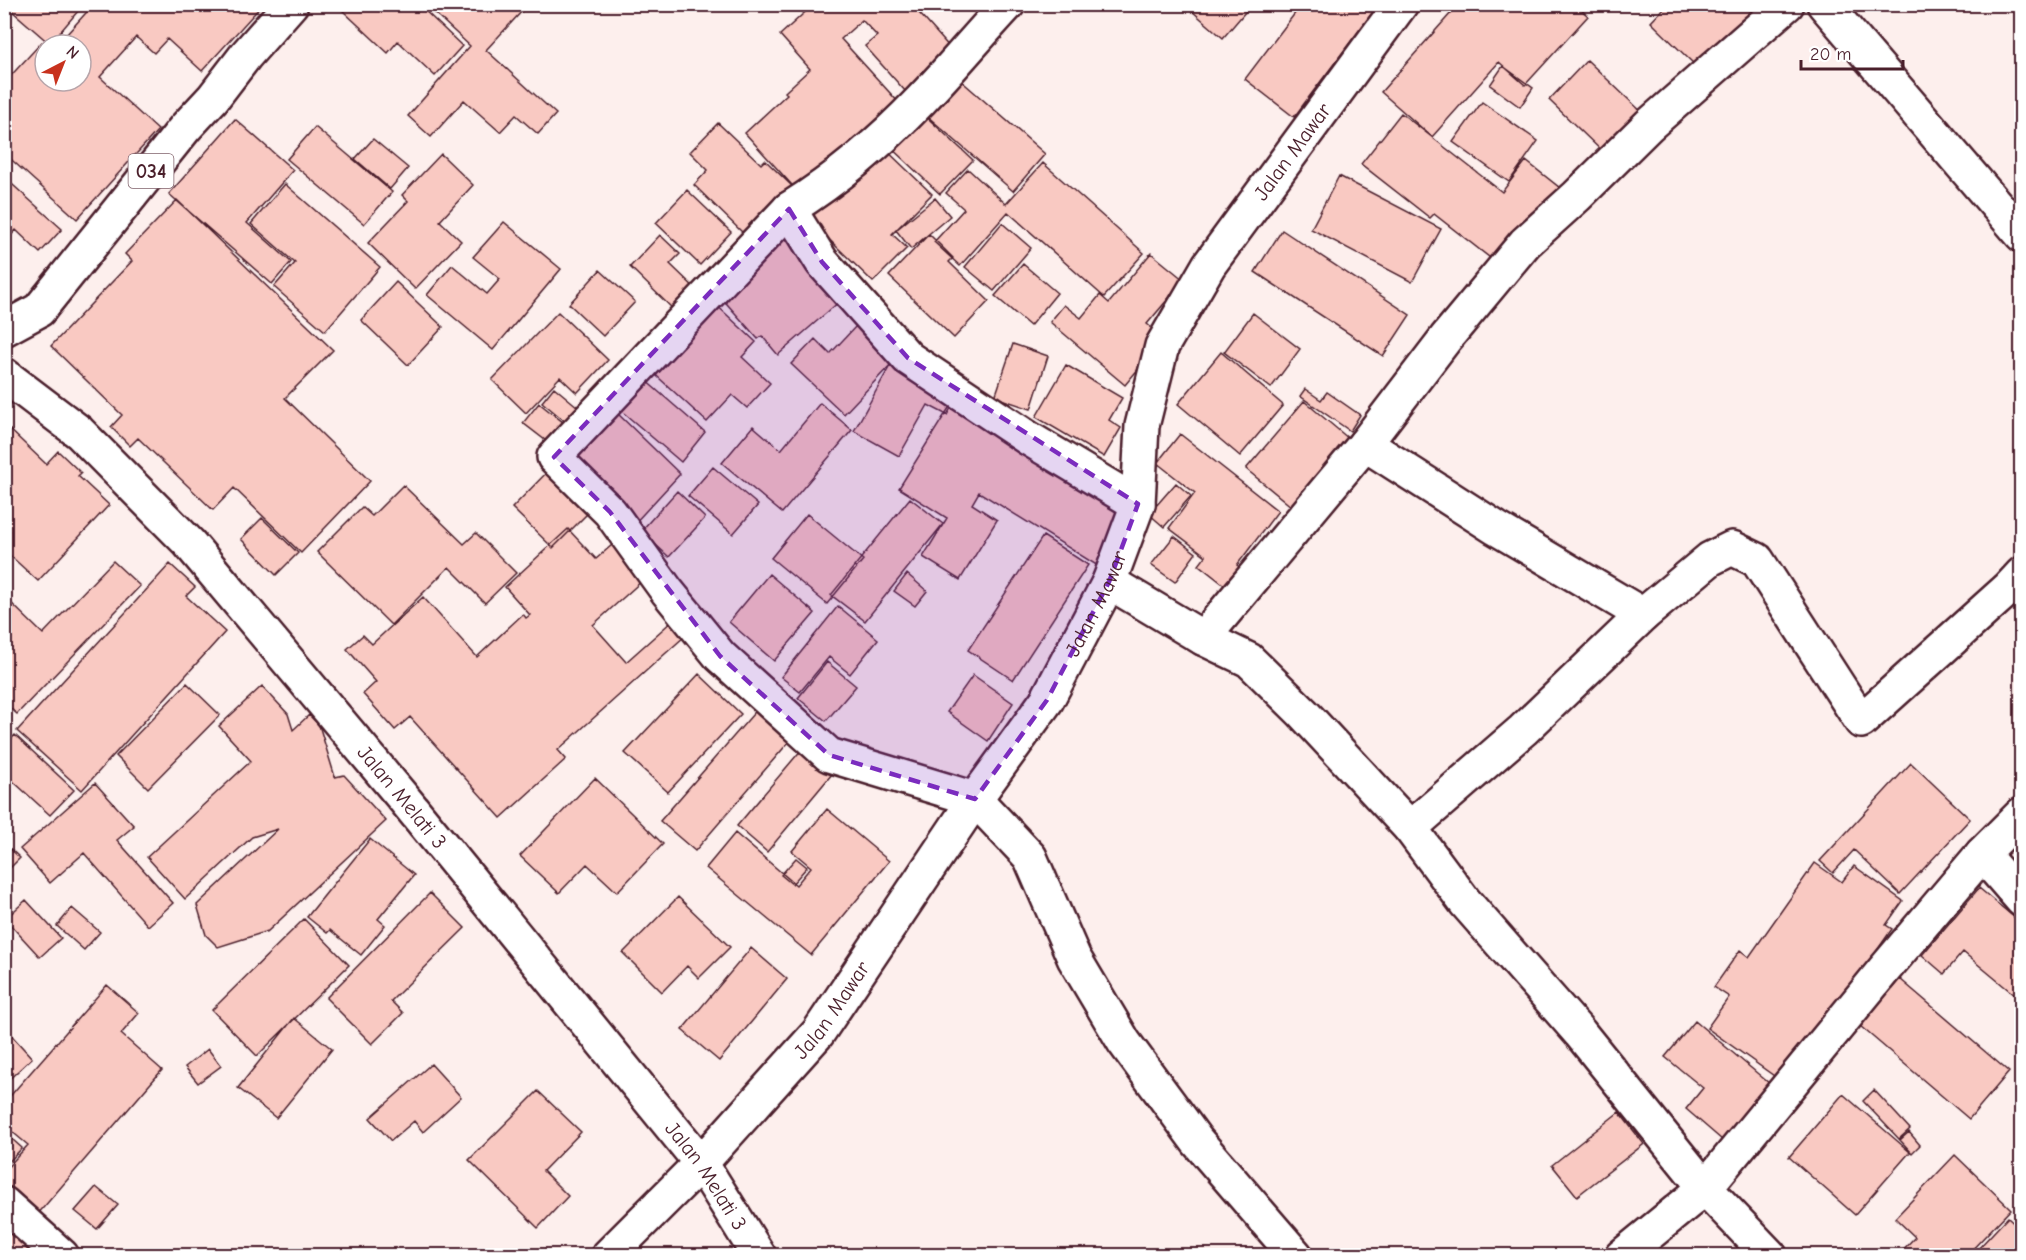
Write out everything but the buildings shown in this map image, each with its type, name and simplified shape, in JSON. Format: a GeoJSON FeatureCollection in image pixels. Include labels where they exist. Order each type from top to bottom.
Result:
{"type":"FeatureCollection","features":[{"type":"Feature","properties":{"kind":"street","name":"034"},"geometry":{"type":"LineString","coordinates":[[4,329],[39,310],[185,128],[291,4]]}},
{"type":"Feature","properties":{"kind":"street"},"geometry":{"type":"LineString","coordinates":[[1008,4],[921,101],[823,188],[789,210],[554,457],[610,513],[720,656],[829,754],[975,799],[1030,857],[1074,958],[1124,1042],[1197,1141],[1296,1256]]}},
{"type":"Feature","properties":{"kind":"street","name":"Jalan Mawar"},"geometry":{"type":"LineString","coordinates":[[608,1256],[701,1162],[818,1032],[975,799],[1047,700],[1109,582],[1138,504],[1142,426],[1162,346],[1209,266],[1401,4]]}},
{"type":"Feature","properties":{"kind":"street"},"geometry":{"type":"LineString","coordinates":[[1203,638],[1365,444],[1446,338],[1525,243],[1649,125],[1787,4]]}},
{"type":"Feature","properties":{"kind":"street"},"geometry":{"type":"LineString","coordinates":[[1824,4],[2022,236]]}},
{"type":"Feature","properties":{"kind":"street"},"geometry":{"type":"LineString","coordinates":[[789,210],[822,262],[908,358],[1028,438],[1138,504]]}},
{"type":"Feature","properties":{"kind":"street","name":"Jalan Melati 3"},"geometry":{"type":"LineString","coordinates":[[4,375],[79,432],[189,543],[398,791],[701,1162],[759,1256]]}},
{"type":"Feature","properties":{"kind":"street"},"geometry":{"type":"LineString","coordinates":[[1365,444],[1496,528],[1643,615]]}},
{"type":"Feature","properties":{"kind":"street"},"geometry":{"type":"LineString","coordinates":[[1410,828],[1523,730],[1643,615],[1710,559],[1732,548],[1757,560],[1861,720],[2022,574]]}},
{"type":"Feature","properties":{"kind":"street"},"geometry":{"type":"LineString","coordinates":[[1109,582],[1203,638],[1249,660],[1304,713],[1410,828],[1465,902],[1580,1033],[1705,1188],[1770,1256]]}},
{"type":"Feature","properties":{"kind":"street"},"geometry":{"type":"LineString","coordinates":[[1622,1256],[1705,1188],[1875,980],[1982,854],[2022,814]]}},
{"type":"Feature","properties":{"kind":"street"},"geometry":{"type":"LineString","coordinates":[[1982,854],[2022,900]]}},
{"type":"Feature","properties":{"kind":"street"},"geometry":{"type":"LineString","coordinates":[[4,1204],[62,1256]]}},
{"type":"Feature","properties":{"kind":"highlighted area"},"geometry":{"type":"Polygon","coordinates":[[[789,209],[822,262],[908,358],[1138,504],[1109,582],[1047,700],[975,799],[829,755],[720,656],[610,512],[554,457],[789,209]]]}}]}
